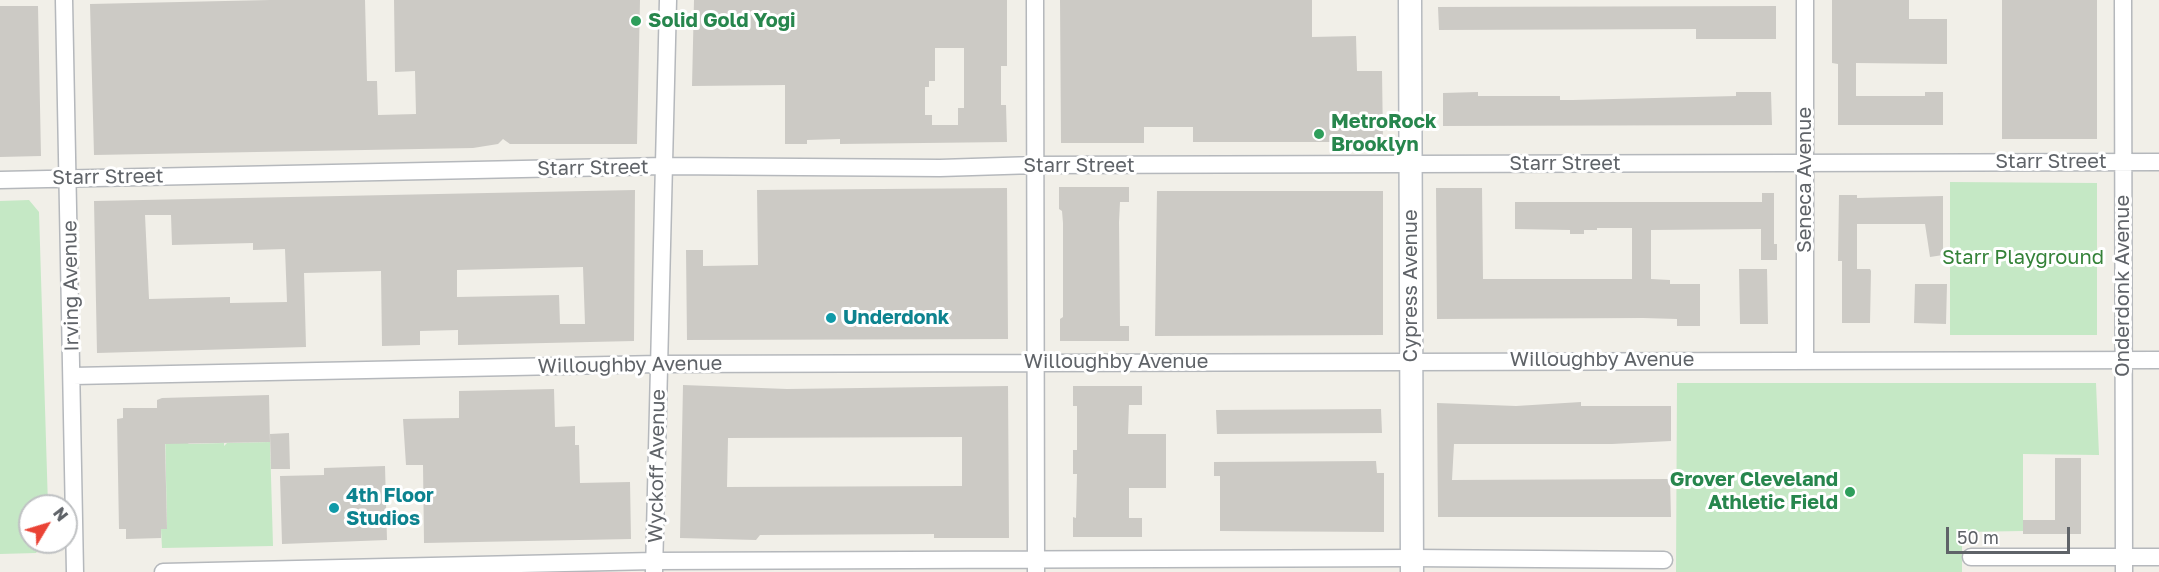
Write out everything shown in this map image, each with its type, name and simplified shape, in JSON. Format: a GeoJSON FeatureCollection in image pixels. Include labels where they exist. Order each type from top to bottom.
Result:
{"type":"FeatureCollection","features":[{"type":"Feature","properties":{"kind":"main road","name":"Cypress Avenue"},"geometry":{"type":"LineString","coordinates":[[1410,0],[1412,565]]}},
{"type":"Feature","properties":{"kind":"street","name":"Irving Avenue"},"geometry":{"type":"LineString","coordinates":[[64,0],[75,572]]}},
{"type":"Feature","properties":{"kind":"street","name":"Wyckoff Avenue"},"geometry":{"type":"LineString","coordinates":[[654,567],[668,0]]}},
{"type":"Feature","properties":{"kind":"street"},"geometry":{"type":"LineString","coordinates":[[1035,0],[1036,566]]}},
{"type":"Feature","properties":{"kind":"street","name":"Seneca Avenue"},"geometry":{"type":"LineString","coordinates":[[1805,0],[1805,360]]}},
{"type":"Feature","properties":{"kind":"street","name":"Onderdonk Avenue"},"geometry":{"type":"LineString","coordinates":[[2122,0],[2124,564]]}},
{"type":"Feature","properties":{"kind":"street","name":"Starr Street"},"geometry":{"type":"LineString","coordinates":[[0,180],[664,166],[940,168],[1035,165],[1411,166],[2159,162]]}},
{"type":"Feature","properties":{"kind":"street","name":"Willoughby Avenue"},"geometry":{"type":"LineString","coordinates":[[73,376],[659,364],[2159,360]]}},
{"type":"Feature","properties":{"kind":"street"},"geometry":{"type":"LineString","coordinates":[[1971,557],[2124,564],[2159,556]]}},
{"type":"Feature","properties":{"kind":"street"},"geometry":{"type":"LineString","coordinates":[[163,572],[654,567],[1412,565],[1664,560]]}},
{"type":"Feature","properties":{"kind":"green space","name":"Starr Playground"},"geometry":{"type":"Polygon","coordinates":[[[1950,182],[2097,183],[2097,335],[1950,335],[1950,182]]]}},
{"type":"Feature","properties":{"kind":"green space"},"geometry":{"type":"Polygon","coordinates":[[[29,200],[39,212],[48,494],[18,494],[18,554],[0,554],[0,201],[29,200]]]}},
{"type":"Feature","properties":{"kind":"green space","name":"Grover Cleveland Athletic Field"},"geometry":{"type":"Polygon","coordinates":[[[1677,383],[2096,383],[2099,455],[2023,454],[2023,531],[1962,532],[1962,572],[1676,572],[1677,383]]]}},
{"type":"Feature","properties":{"kind":"green space"},"geometry":{"type":"Polygon","coordinates":[[[165,426],[189,444],[224,443],[224,446],[227,443],[270,442],[273,546],[162,548],[161,529],[167,528],[165,426]]]}},
{"type":"Feature","properties":{"kind":"building"},"geometry":{"type":"Polygon","coordinates":[[[365,0],[367,81],[377,81],[378,115],[416,114],[415,71],[395,72],[394,0],[640,0],[637,144],[510,144],[503,139],[498,144],[473,148],[94,155],[90,4],[365,0]]]}},
{"type":"Feature","properties":{"kind":"building"},"geometry":{"type":"Polygon","coordinates":[[[694,0],[1007,0],[1007,66],[1001,66],[1001,105],[1006,105],[1007,142],[840,144],[840,139],[807,140],[807,144],[785,144],[785,85],[692,86],[694,0]],[[935,48],[935,81],[929,81],[929,87],[925,87],[925,115],[932,115],[932,125],[958,125],[958,108],[964,108],[964,48],[935,48]]]}},
{"type":"Feature","properties":{"kind":"building"},"geometry":{"type":"Polygon","coordinates":[[[1060,0],[1312,0],[1312,37],[1356,36],[1357,71],[1382,71],[1383,142],[1193,142],[1193,127],[1144,127],[1144,143],[1061,143],[1060,0]]]}},
{"type":"Feature","properties":{"kind":"building"},"geometry":{"type":"Polygon","coordinates":[[[1832,0],[1909,0],[1909,19],[1947,19],[1947,64],[1856,63],[1856,96],[1925,96],[1925,92],[1943,92],[1943,125],[1838,125],[1838,64],[1832,63],[1832,0]]]}},
{"type":"Feature","properties":{"kind":"building"},"geometry":{"type":"Polygon","coordinates":[[[2002,0],[2097,0],[2097,139],[2002,139],[2002,0]]]}},
{"type":"Feature","properties":{"kind":"building"},"geometry":{"type":"Polygon","coordinates":[[[0,6],[38,6],[41,156],[0,157],[0,6]]]}},
{"type":"Feature","properties":{"kind":"building"},"geometry":{"type":"Polygon","coordinates":[[[1776,6],[1776,39],[1696,39],[1696,29],[1439,30],[1438,7],[1776,6]]]}},
{"type":"Feature","properties":{"kind":"building"},"geometry":{"type":"Polygon","coordinates":[[[1478,92],[1478,96],[1560,96],[1560,100],[1573,100],[1736,96],[1736,92],[1771,92],[1772,125],[1443,126],[1443,93],[1478,92]]]}},
{"type":"Feature","properties":{"kind":"building"},"geometry":{"type":"Polygon","coordinates":[[[1059,187],[1129,187],[1129,202],[1120,202],[1119,222],[1120,326],[1129,326],[1129,341],[1060,341],[1060,319],[1063,317],[1063,223],[1062,211],[1059,209],[1059,187]]]}},
{"type":"Feature","properties":{"kind":"building"},"geometry":{"type":"Polygon","coordinates":[[[1007,188],[1008,339],[687,340],[686,250],[703,250],[703,266],[758,265],[757,190],[1007,188]]]}},
{"type":"Feature","properties":{"kind":"building"},"geometry":{"type":"Polygon","coordinates":[[[1436,188],[1482,188],[1483,279],[1632,279],[1632,228],[1597,228],[1597,230],[1584,230],[1584,234],[1570,234],[1570,230],[1515,229],[1515,202],[1762,202],[1762,193],[1774,193],[1774,244],[1777,244],[1777,260],[1761,260],[1761,229],[1651,230],[1651,279],[1670,280],[1670,284],[1700,284],[1700,326],[1677,326],[1677,319],[1643,318],[1437,319],[1436,188]]]}},
{"type":"Feature","properties":{"kind":"building"},"geometry":{"type":"Polygon","coordinates":[[[635,190],[634,341],[458,345],[458,330],[420,331],[420,345],[382,346],[381,271],[304,273],[306,347],[97,353],[94,201],[635,190]],[[145,215],[149,299],[230,297],[230,303],[287,302],[285,249],[253,250],[253,243],[172,245],[171,215],[145,215]],[[583,267],[457,270],[457,297],[559,295],[560,324],[585,324],[583,267]]]}},
{"type":"Feature","properties":{"kind":"building"},"geometry":{"type":"Polygon","coordinates":[[[1157,191],[1383,191],[1383,335],[1155,336],[1157,191]]]}},
{"type":"Feature","properties":{"kind":"building"},"geometry":{"type":"Polygon","coordinates":[[[1839,195],[1857,195],[1857,198],[1943,196],[1943,255],[1930,257],[1925,224],[1857,224],[1857,269],[1870,269],[1871,271],[1870,323],[1842,323],[1842,261],[1838,261],[1839,195]]]}},
{"type":"Feature","properties":{"kind":"building"},"geometry":{"type":"Polygon","coordinates":[[[1739,269],[1767,269],[1768,324],[1740,324],[1739,269]]]}},
{"type":"Feature","properties":{"kind":"building"},"geometry":{"type":"Polygon","coordinates":[[[1915,284],[1947,284],[1946,324],[1914,323],[1915,284]]]}},
{"type":"Feature","properties":{"kind":"building"},"geometry":{"type":"Polygon","coordinates":[[[683,385],[787,389],[1008,386],[1009,538],[934,538],[934,534],[760,535],[756,540],[680,538],[683,385]],[[962,437],[728,438],[727,487],[962,486],[962,437]]]}},
{"type":"Feature","properties":{"kind":"building"},"geometry":{"type":"Polygon","coordinates":[[[1073,386],[1142,386],[1142,405],[1129,405],[1128,434],[1166,434],[1166,488],[1129,488],[1129,518],[1142,518],[1142,537],[1073,537],[1077,474],[1073,474],[1073,450],[1077,450],[1077,406],[1073,406],[1073,386]]]}},
{"type":"Feature","properties":{"kind":"building"},"geometry":{"type":"Polygon","coordinates":[[[554,389],[555,427],[575,426],[575,445],[579,445],[580,483],[630,482],[631,539],[424,543],[423,465],[406,465],[403,419],[459,418],[459,391],[554,389]]]}},
{"type":"Feature","properties":{"kind":"building"},"geometry":{"type":"Polygon","coordinates":[[[269,395],[270,442],[165,444],[167,529],[161,529],[161,538],[126,539],[126,529],[119,529],[117,419],[123,418],[123,408],[157,408],[157,400],[162,398],[269,395]]]}},
{"type":"Feature","properties":{"kind":"building"},"geometry":{"type":"Polygon","coordinates":[[[1581,402],[1581,406],[1671,406],[1671,441],[1612,444],[1454,444],[1452,480],[1670,479],[1671,517],[1438,517],[1437,403],[1516,406],[1581,402]]]}},
{"type":"Feature","properties":{"kind":"building"},"geometry":{"type":"Polygon","coordinates":[[[1381,409],[1382,433],[1217,434],[1216,410],[1381,409]]]}},
{"type":"Feature","properties":{"kind":"building"},"geometry":{"type":"Polygon","coordinates":[[[289,433],[290,469],[271,469],[270,434],[289,433]]]}},
{"type":"Feature","properties":{"kind":"building"},"geometry":{"type":"Polygon","coordinates":[[[2055,458],[2081,458],[2081,534],[2023,534],[2023,520],[2055,520],[2055,458]]]}},
{"type":"Feature","properties":{"kind":"building"},"geometry":{"type":"Polygon","coordinates":[[[1376,461],[1377,473],[1384,473],[1384,532],[1220,531],[1220,476],[1214,476],[1214,462],[1376,461]]]}},
{"type":"Feature","properties":{"kind":"building","name":"4th Floor Studios"},"geometry":{"type":"Polygon","coordinates":[[[385,466],[387,540],[282,544],[280,476],[324,475],[324,468],[385,466]]]}},
{"type":"Feature","properties":{"kind":"place","name":"Solid Gold Yogi"},"geometry":{"type":"Point","coordinates":[636,21]}},
{"type":"Feature","properties":{"kind":"place","name":"MetroRock Brooklyn"},"geometry":{"type":"Point","coordinates":[1319,134]}},
{"type":"Feature","properties":{"kind":"place","name":"Underdonk"},"geometry":{"type":"Point","coordinates":[831,318]}},
{"type":"Feature","properties":{"kind":"place","name":"Grover Cleveland Athletic Field"},"geometry":{"type":"Point","coordinates":[1850,492]}},
{"type":"Feature","properties":{"kind":"place","name":"4th Floor Studios"},"geometry":{"type":"Point","coordinates":[334,508]}}]}
